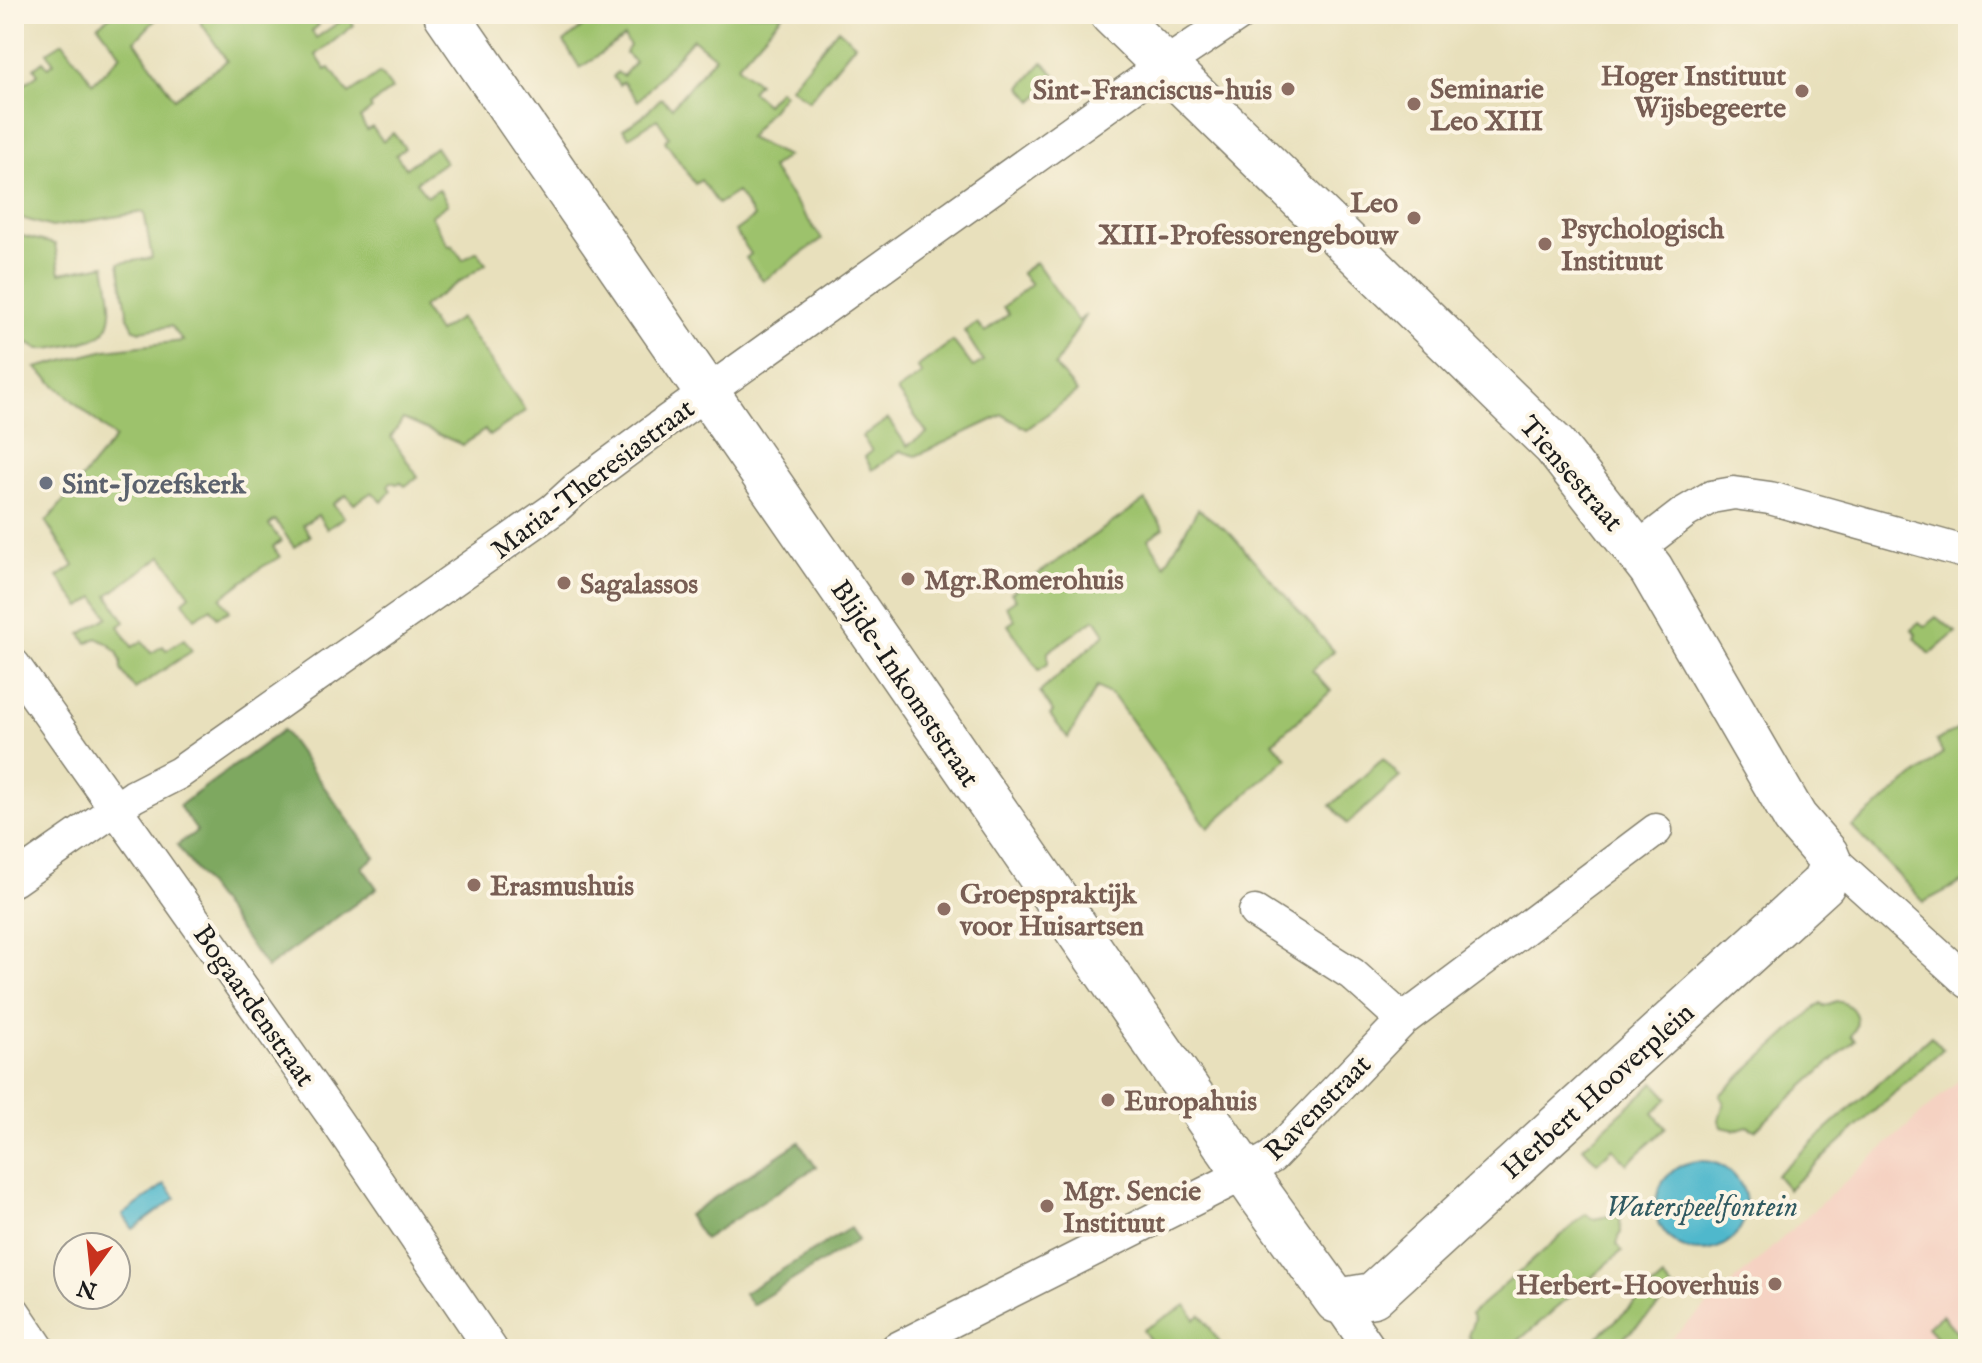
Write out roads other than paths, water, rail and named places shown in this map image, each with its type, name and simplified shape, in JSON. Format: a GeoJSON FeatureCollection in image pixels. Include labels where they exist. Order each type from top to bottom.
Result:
{"type":"FeatureCollection","features":[{"type":"Feature","properties":{"kind":"street","name":"Blijde-Inkomststraat"},"geometry":{"type":"LineString","coordinates":[[446,14],[1204,1117],[1370,1349]]}},
{"type":"Feature","properties":{"kind":"street","name":"Tiensestraat"},"geometry":{"type":"LineString","coordinates":[[1112,14],[1555,446],[1651,569],[1795,818],[1826,854],[1968,982]]}},
{"type":"Feature","properties":{"kind":"street","name":"Maria-Theresiastraat"},"geometry":{"type":"LineString","coordinates":[[14,880],[117,808],[179,773],[256,721],[554,509],[578,487],[707,393],[1164,65],[1240,14]]}},
{"type":"Feature","properties":{"kind":"street"},"geometry":{"type":"LineString","coordinates":[[1637,549],[1684,513],[1711,497],[1734,493],[1770,498],[1968,553]]}},
{"type":"Feature","properties":{"kind":"street","name":"Bogaardenstraat"},"geometry":{"type":"LineString","coordinates":[[14,665],[335,1119],[491,1349]]}},
{"type":"Feature","properties":{"kind":"street","name":"Ravenstraat"},"geometry":{"type":"LineString","coordinates":[[896,1349],[1246,1173],[1272,1157],[1403,1020],[1656,830]]}},
{"type":"Feature","properties":{"kind":"street","name":"Herbert Hooverplein"},"geometry":{"type":"LineString","coordinates":[[1337,1301],[1373,1295],[1823,884],[1831,866],[1826,854]]}},
{"type":"Feature","properties":{"kind":"street"},"geometry":{"type":"LineString","coordinates":[[1255,912],[1352,974],[1403,1020]]}},
{"type":"Feature","properties":{"kind":"street"},"geometry":{"type":"LineString","coordinates":[[14,1312],[39,1349]]}},
{"type":"Feature","properties":{"kind":"water","name":"Waterspeelfontein"},"geometry":{"type":"Polygon","coordinates":[[[1701,1161],[1718,1164],[1733,1174],[1743,1189],[1746,1206],[1743,1223],[1733,1238],[1718,1248],[1701,1251],[1684,1248],[1669,1238],[1659,1223],[1656,1206],[1659,1189],[1669,1174],[1684,1164],[1701,1161]]]}},
{"type":"Feature","properties":{"kind":"water"},"geometry":{"type":"Polygon","coordinates":[[[165,1184],[176,1198],[133,1229],[123,1215],[165,1184]]]}},
{"type":"Feature","properties":{"kind":"place","name":"Sint-Franciscus-huis"},"geometry":{"type":"Point","coordinates":[1288,89]}},
{"type":"Feature","properties":{"kind":"place","name":"Hoger Instituut Wijsbegeerte"},"geometry":{"type":"Point","coordinates":[1802,91]}},
{"type":"Feature","properties":{"kind":"place","name":"Seminarie Leo XIII"},"geometry":{"type":"Point","coordinates":[1414,104]}},
{"type":"Feature","properties":{"kind":"place","name":"Leo XIII-Professorengebouw"},"geometry":{"type":"Point","coordinates":[1414,218]}},
{"type":"Feature","properties":{"kind":"place","name":"Psychologisch Instituut"},"geometry":{"type":"Point","coordinates":[1545,244]}},
{"type":"Feature","properties":{"kind":"place","name":"Sint-Jozefskerk"},"geometry":{"type":"Point","coordinates":[46,483]}},
{"type":"Feature","properties":{"kind":"place","name":"Mgr.Romerohuis"},"geometry":{"type":"Point","coordinates":[908,579]}},
{"type":"Feature","properties":{"kind":"place","name":"Sagalassos"},"geometry":{"type":"Point","coordinates":[564,583]}},
{"type":"Feature","properties":{"kind":"place","name":"Erasmushuis"},"geometry":{"type":"Point","coordinates":[474,885]}},
{"type":"Feature","properties":{"kind":"place","name":"Groepspraktijk voor Huisartsen"},"geometry":{"type":"Point","coordinates":[944,909]}},
{"type":"Feature","properties":{"kind":"place","name":"Europahuis"},"geometry":{"type":"Point","coordinates":[1108,1100]}},
{"type":"Feature","properties":{"kind":"place","name":"Mgr. Sencie Instituut"},"geometry":{"type":"Point","coordinates":[1047,1206]}},
{"type":"Feature","properties":{"kind":"place","name":"Herbert-Hooverhuis"},"geometry":{"type":"Point","coordinates":[1775,1284]}}]}
